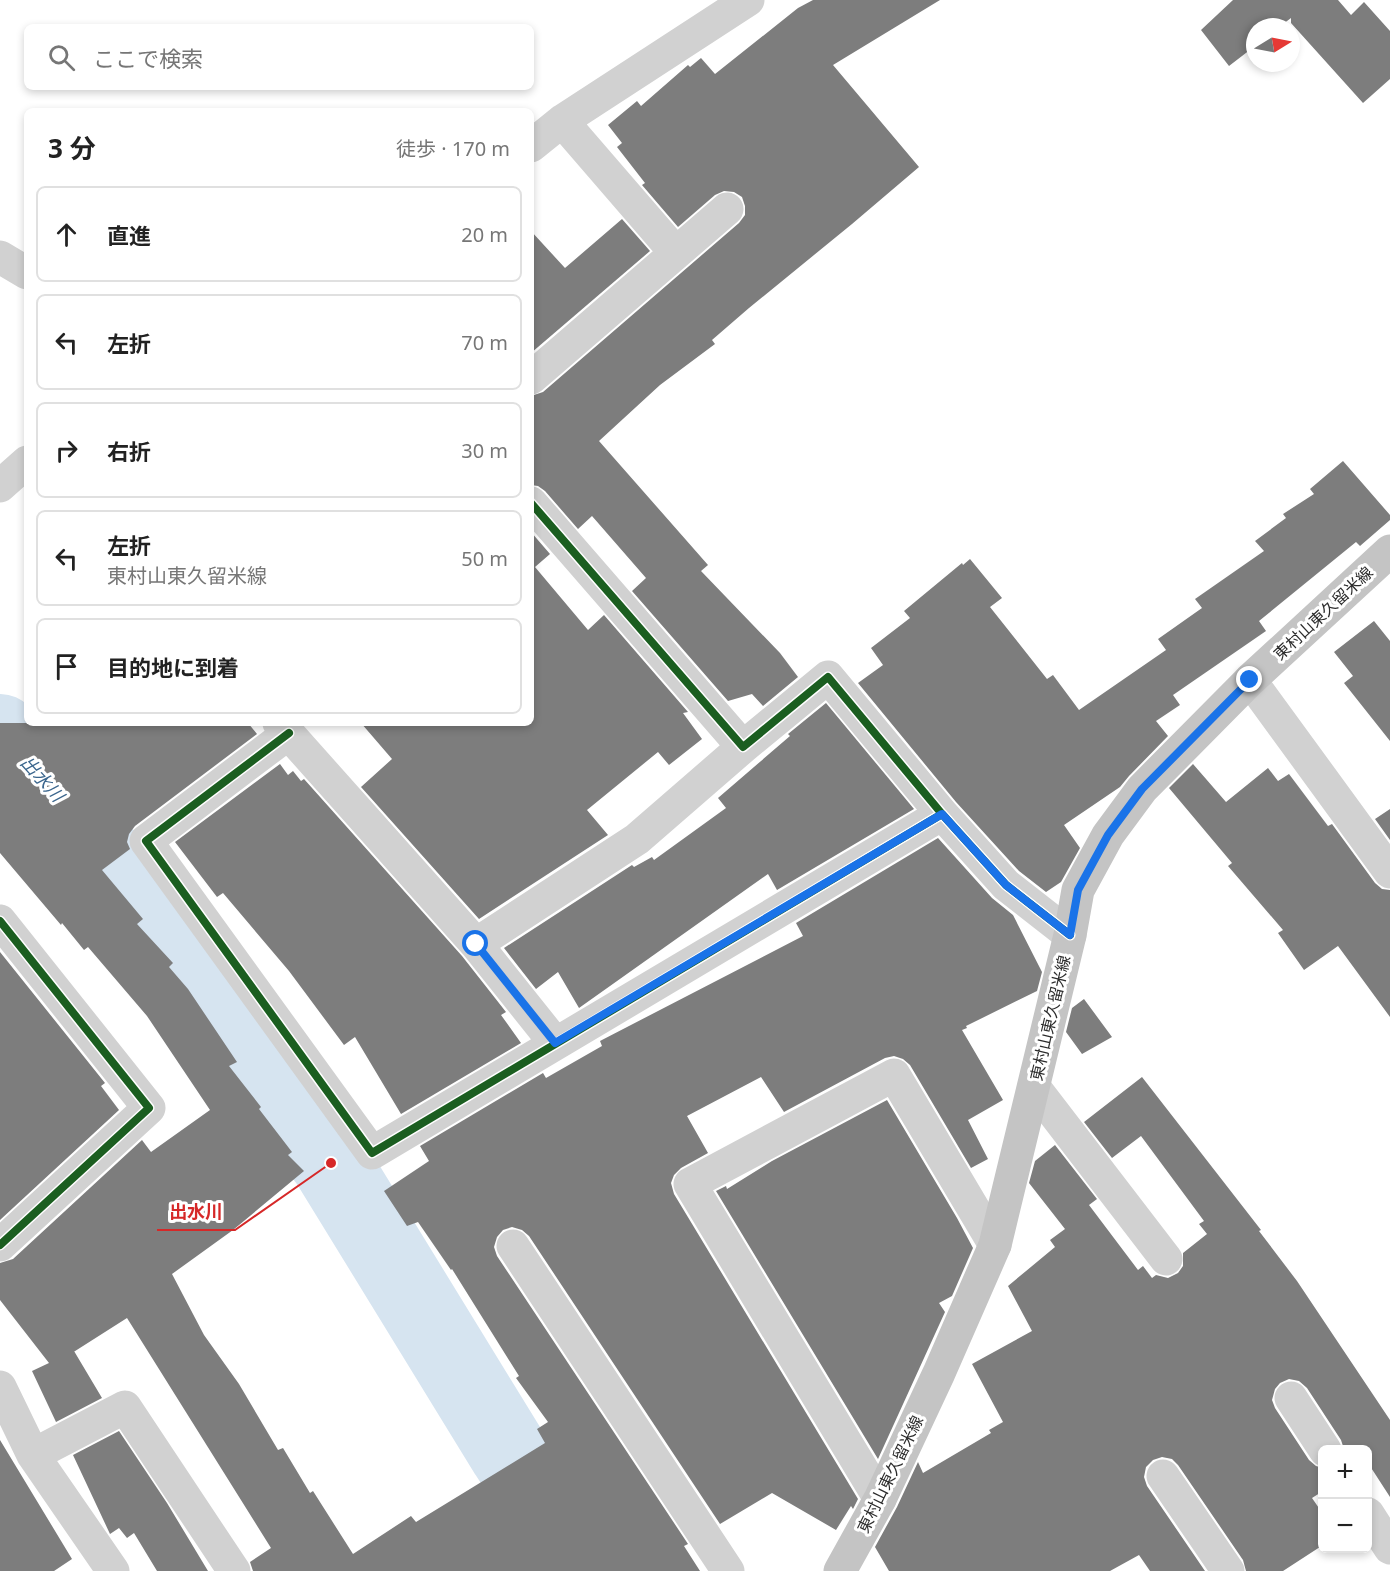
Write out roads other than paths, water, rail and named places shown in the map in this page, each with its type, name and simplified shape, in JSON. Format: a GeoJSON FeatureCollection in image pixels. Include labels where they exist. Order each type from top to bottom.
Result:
{"type":"FeatureCollection","features":[{"type":"Feature","properties":{"kind":"main road","name":"東村山東久留米線"},"geometry":{"type":"LineString","coordinates":[[840,1571],[880,1499],[995,1245],[1070,935],[1078,890],[1108,835],[1142,789],[1250,680],[1390,551]]}},
{"type":"Feature","properties":{"kind":"street"},"geometry":{"type":"LineString","coordinates":[[534,144],[562,121],[748,0]]}},
{"type":"Feature","properties":{"kind":"street"},"geometry":{"type":"LineString","coordinates":[[562,121],[676,254]]}},
{"type":"Feature","properties":{"kind":"street"},"geometry":{"type":"LineString","coordinates":[[534,375],[727,209]]}},
{"type":"Feature","properties":{"kind":"street"},"geometry":{"type":"LineString","coordinates":[[0,486],[24,465]]}},
{"type":"Feature","properties":{"kind":"street"},"geometry":{"type":"LineString","coordinates":[[534,506],[743,747]]}},
{"type":"Feature","properties":{"kind":"street"},"geometry":{"type":"LineString","coordinates":[[476,944],[637,839],[828,677],[942,814],[1006,885],[1070,935]]}},
{"type":"Feature","properties":{"kind":"street"},"geometry":{"type":"LineString","coordinates":[[1250,680],[1390,872]]}},
{"type":"Feature","properties":{"kind":"street"},"geometry":{"type":"LineString","coordinates":[[555,1043],[476,944],[284,728],[146,841],[372,1153],[942,814]]}},
{"type":"Feature","properties":{"kind":"street"},"geometry":{"type":"LineString","coordinates":[[0,921],[149,1108],[0,1245]]}},
{"type":"Feature","properties":{"kind":"street"},"geometry":{"type":"LineString","coordinates":[[880,1499],[690,1184],[894,1075],[995,1245]]}},
{"type":"Feature","properties":{"kind":"street"},"geometry":{"type":"LineString","coordinates":[[1034,1087],[1166,1259]]}},
{"type":"Feature","properties":{"kind":"street"},"geometry":{"type":"LineString","coordinates":[[513,1246],[728,1571]]}},
{"type":"Feature","properties":{"kind":"street"},"geometry":{"type":"LineString","coordinates":[[0,1387],[33,1455],[113,1571]]}},
{"type":"Feature","properties":{"kind":"street"},"geometry":{"type":"LineString","coordinates":[[1291,1398],[1322,1445]]}},
{"type":"Feature","properties":{"kind":"street"},"geometry":{"type":"LineString","coordinates":[[33,1455],[125,1407],[234,1571]]}},
{"type":"Feature","properties":{"kind":"street"},"geometry":{"type":"LineString","coordinates":[[1163,1476],[1228,1571]]}},
{"type":"Feature","properties":{"kind":"street"},"geometry":{"type":"LineString","coordinates":[[1372,1520],[1390,1548]]}},
{"type":"Feature","properties":{"kind":"waterway","name":"出水川"},"geometry":{"type":"LineString","coordinates":[[0,734],[54,790],[331,1163],[509,1453],[586,1571]]}},
{"type":"Feature","properties":{"kind":"place","name":"出水川"},"geometry":{"type":"Point","coordinates":[331,1163]}}]}
